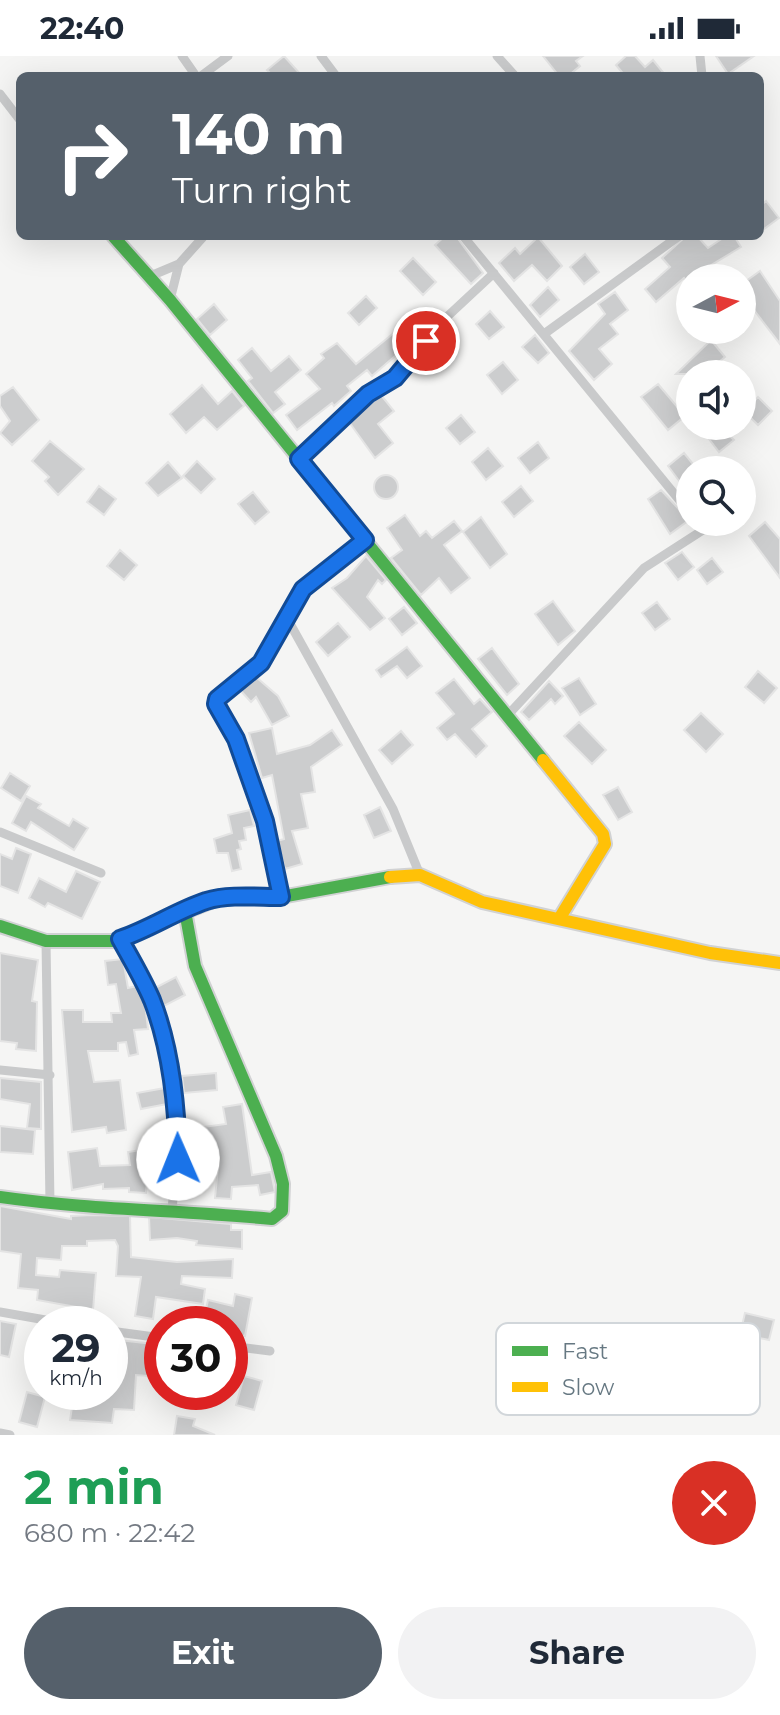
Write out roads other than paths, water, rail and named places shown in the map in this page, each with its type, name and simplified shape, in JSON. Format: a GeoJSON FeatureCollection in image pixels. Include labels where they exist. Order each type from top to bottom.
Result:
{"type":"FeatureCollection","features":[{"type":"Feature","properties":{"kind":"street"},"geometry":{"type":"LineString","coordinates":[[182,56],[195,72]]}},
{"type":"Feature","properties":{"kind":"street"},"geometry":{"type":"LineString","coordinates":[[204,72],[228,56]]}},
{"type":"Feature","properties":{"kind":"street"},"geometry":{"type":"LineString","coordinates":[[497,56],[511,72]]}},
{"type":"Feature","properties":{"kind":"street"},"geometry":{"type":"LineString","coordinates":[[0,94],[16,115]]}},
{"type":"Feature","properties":{"kind":"street"},"geometry":{"type":"LineString","coordinates":[[116,240],[170,300],[603,834],[605,844],[601,854],[559,919]]}},
{"type":"Feature","properties":{"kind":"street"},"geometry":{"type":"LineString","coordinates":[[148,277],[179,264],[200,240]]}},
{"type":"Feature","properties":{"kind":"street"},"geometry":{"type":"LineString","coordinates":[[466,240],[676,496]]}},
{"type":"Feature","properties":{"kind":"street"},"geometry":{"type":"LineString","coordinates":[[544,334],[673,240]]}},
{"type":"Feature","properties":{"kind":"street"},"geometry":{"type":"LineString","coordinates":[[170,300],[179,264]]}},
{"type":"Feature","properties":{"kind":"street"},"geometry":{"type":"LineString","coordinates":[[299,459],[368,394],[395,378],[417,355],[436,327],[494,273]]}},
{"type":"Feature","properties":{"kind":"street"},"geometry":{"type":"LineString","coordinates":[[507,716],[644,568],[694,536]]}},
{"type":"Feature","properties":{"kind":"street"},"geometry":{"type":"LineString","coordinates":[[281,897],[265,821],[236,739],[216,704],[217,699],[261,663],[303,589],[365,540]]}},
{"type":"Feature","properties":{"kind":"street"},"geometry":{"type":"LineString","coordinates":[[288,620],[393,809],[420,875]]}},
{"type":"Feature","properties":{"kind":"street"},"geometry":{"type":"LineString","coordinates":[[0,832],[101,873]]}},
{"type":"Feature","properties":{"kind":"street"},"geometry":{"type":"LineString","coordinates":[[0,926],[46,941],[120,939],[220,898],[281,897],[369,878],[420,875],[482,902],[710,953],[780,963]]}},
{"type":"Feature","properties":{"kind":"street"},"geometry":{"type":"LineString","coordinates":[[0,1197],[50,1204],[172,1209],[272,1219],[281,1214],[284,1205],[279,1171],[265,1127],[195,966],[185,911]]}},
{"type":"Feature","properties":{"kind":"street"},"geometry":{"type":"LineString","coordinates":[[120,939],[151,999],[163,1039],[177,1119],[178,1159],[172,1209]]}},
{"type":"Feature","properties":{"kind":"street"},"geometry":{"type":"LineString","coordinates":[[46,941],[50,1204]]}},
{"type":"Feature","properties":{"kind":"street"},"geometry":{"type":"LineString","coordinates":[[0,1070],[50,1075]]}},
{"type":"Feature","properties":{"kind":"street"},"geometry":{"type":"LineString","coordinates":[[0,1312],[24,1316]]}},
{"type":"Feature","properties":{"kind":"street"},"geometry":{"type":"LineString","coordinates":[[248,1348],[270,1351]]}},
{"type":"Feature","properties":{"kind":"street"},"geometry":{"type":"LineString","coordinates":[[0,1433],[10,1435]]}}]}
